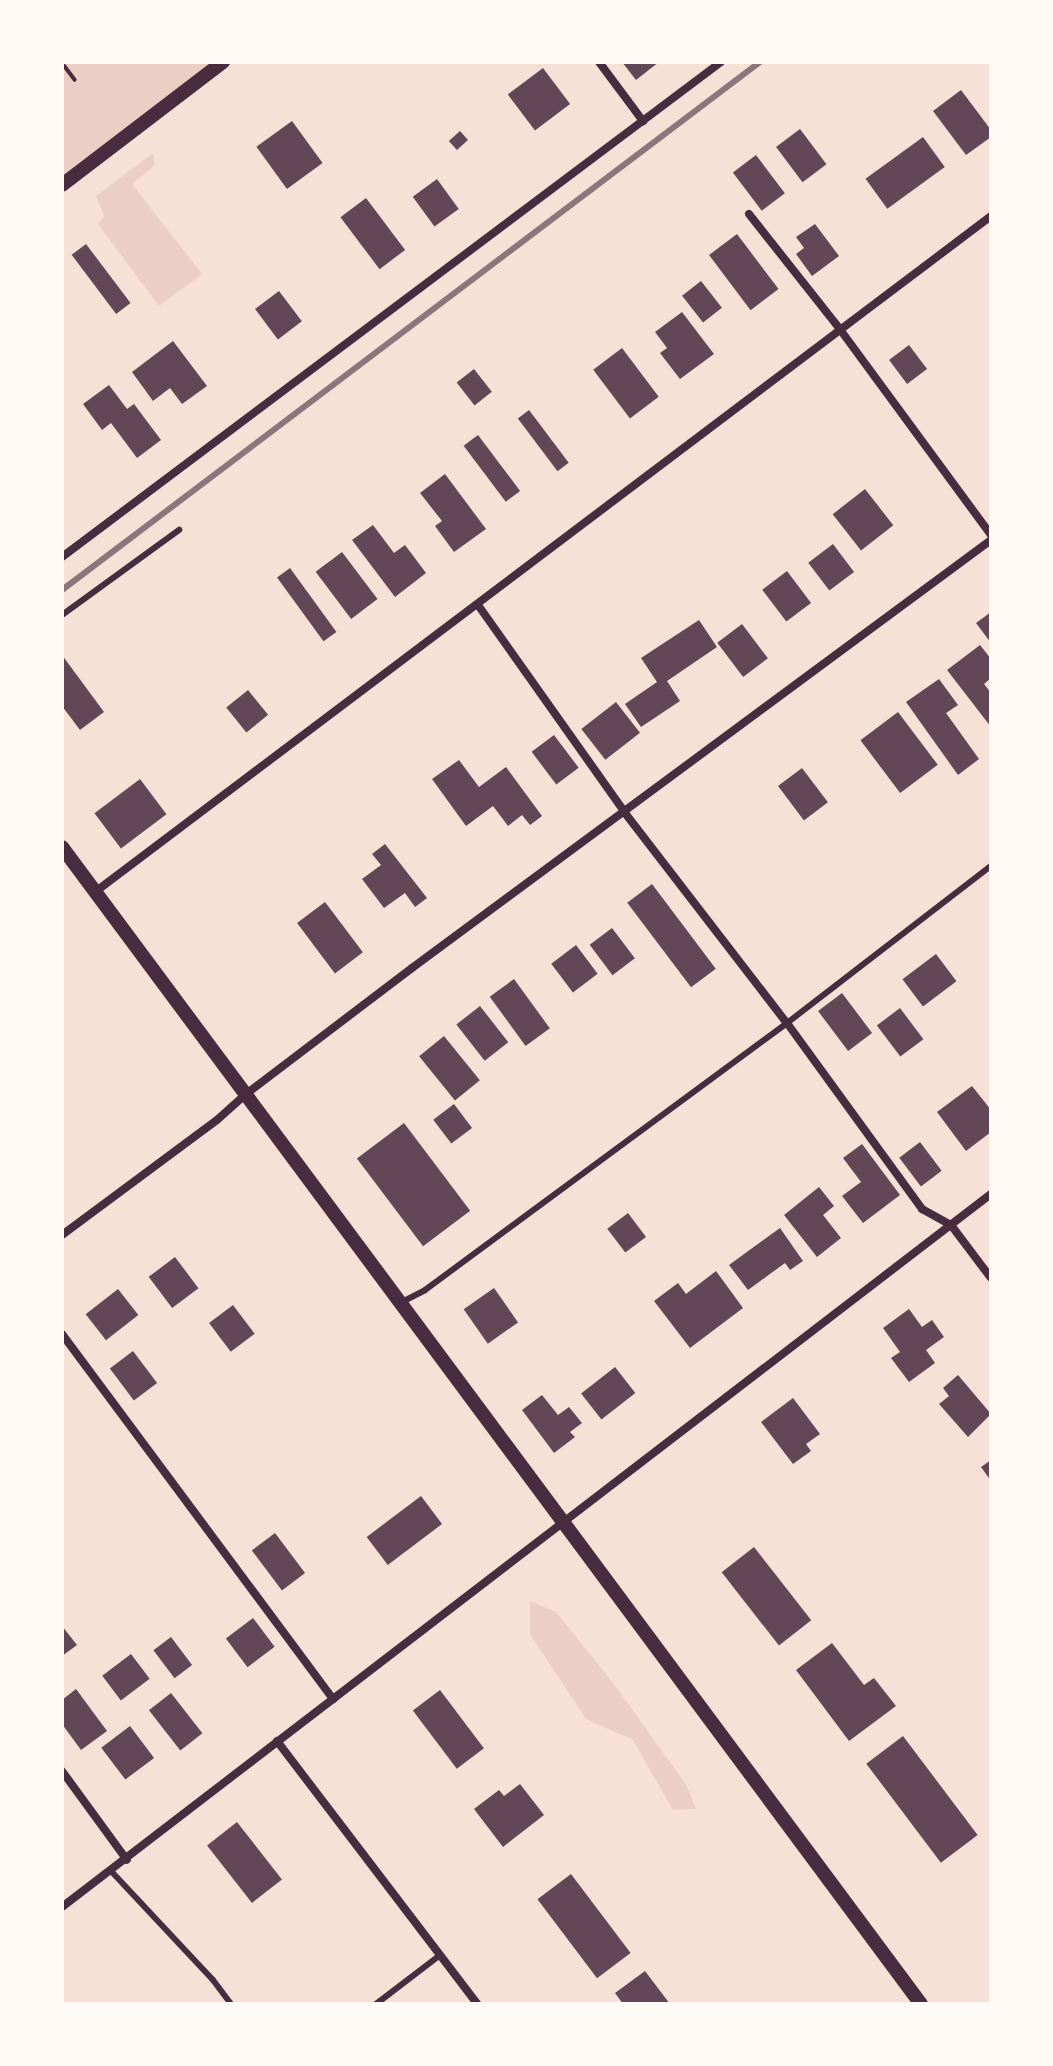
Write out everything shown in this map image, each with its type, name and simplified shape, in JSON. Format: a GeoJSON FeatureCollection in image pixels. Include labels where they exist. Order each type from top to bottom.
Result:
{"type":"FeatureCollection","features":[{"type":"Feature","properties":{"kind":"street"},"geometry":{"type":"LineString","coordinates":[[62,185],[223,62]]}},
{"type":"Feature","properties":{"kind":"street"},"geometry":{"type":"LineString","coordinates":[[599,62],[643,121]]}},
{"type":"Feature","properties":{"kind":"street"},"geometry":{"type":"LineString","coordinates":[[62,557],[721,62]]}},
{"type":"Feature","properties":{"kind":"street"},"geometry":{"type":"LineString","coordinates":[[62,1235],[991,538],[839,328],[749,214]]}},
{"type":"Feature","properties":{"kind":"street"},"geometry":{"type":"LineString","coordinates":[[95,892],[991,216]]}},
{"type":"Feature","properties":{"kind":"street"},"geometry":{"type":"LineString","coordinates":[[478,605],[625,813],[787,1023],[922,1209],[951,1225],[991,1278]]}},
{"type":"Feature","properties":{"kind":"street"},"geometry":{"type":"LineString","coordinates":[[62,847],[921,2004]]}},
{"type":"Feature","properties":{"kind":"street"},"geometry":{"type":"LineString","coordinates":[[62,1907],[991,1194]]}},
{"type":"Feature","properties":{"kind":"street"},"geometry":{"type":"LineString","coordinates":[[62,1334],[333,1699]]}},
{"type":"Feature","properties":{"kind":"street"},"geometry":{"type":"LineString","coordinates":[[277,1741],[477,2004]]}},
{"type":"Feature","properties":{"kind":"street"},"geometry":{"type":"LineString","coordinates":[[62,1771],[127,1860]]}},
{"type":"Feature","properties":{"kind":"lane"},"geometry":{"type":"LineString","coordinates":[[62,615],[179,530]]}},
{"type":"Feature","properties":{"kind":"lane"},"geometry":{"type":"LineString","coordinates":[[400,1303],[425,1290],[787,1023],[991,866]]}},
{"type":"Feature","properties":{"kind":"lane"},"geometry":{"type":"LineString","coordinates":[[111,1871],[213,1980],[231,2004]]}},
{"type":"Feature","properties":{"kind":"lane"},"geometry":{"type":"LineString","coordinates":[[376,2004],[440,1955]]}},
{"type":"Feature","properties":{"kind":"path"},"geometry":{"type":"LineString","coordinates":[[62,63],[75,80]]}},
{"type":"Feature","properties":{"kind":"shaded area"},"geometry":{"type":"Polygon","coordinates":[[[62,62],[223,62],[62,185],[62,62]]]}},
{"type":"Feature","properties":{"kind":"shaded area"},"geometry":{"type":"Polygon","coordinates":[[[153,153],[155,165],[132,184],[202,274],[159,306],[98,224],[104,216],[96,196],[153,153]]]}},
{"type":"Feature","properties":{"kind":"shaded area"},"geometry":{"type":"Polygon","coordinates":[[[530,1601],[556,1612],[614,1684],[687,1786],[696,1809],[673,1810],[633,1740],[586,1719],[530,1634],[530,1601]]]}},
{"type":"Feature","properties":{"kind":"building"},"geometry":{"type":"Polygon","coordinates":[[[622,62],[659,62],[636,80],[622,62]]]}},
{"type":"Feature","properties":{"kind":"building"},"geometry":{"type":"Polygon","coordinates":[[[543,68],[570,104],[535,130],[508,94],[543,68]]]}},
{"type":"Feature","properties":{"kind":"building"},"geometry":{"type":"Polygon","coordinates":[[[961,90],[991,130],[991,137],[966,155],[933,111],[961,90]]]}},
{"type":"Feature","properties":{"kind":"building"},"geometry":{"type":"Polygon","coordinates":[[[292,121],[323,163],[287,189],[256,147],[292,121]]]}},
{"type":"Feature","properties":{"kind":"building"},"geometry":{"type":"Polygon","coordinates":[[[800,129],[826,164],[803,182],[776,147],[800,129]]]}},
{"type":"Feature","properties":{"kind":"building"},"geometry":{"type":"Polygon","coordinates":[[[460,131],[468,140],[457,150],[449,141],[460,131]]]}},
{"type":"Feature","properties":{"kind":"building"},"geometry":{"type":"Polygon","coordinates":[[[923,137],[945,167],[887,209],[866,179],[923,137]]]}},
{"type":"Feature","properties":{"kind":"building"},"geometry":{"type":"Polygon","coordinates":[[[756,155],[785,193],[762,211],[733,172],[756,155]]]}},
{"type":"Feature","properties":{"kind":"building"},"geometry":{"type":"Polygon","coordinates":[[[437,179],[459,209],[434,227],[413,197],[437,179]]]}},
{"type":"Feature","properties":{"kind":"building"},"geometry":{"type":"Polygon","coordinates":[[[366,198],[405,250],[380,269],[340,217],[366,198]]]}},
{"type":"Feature","properties":{"kind":"building"},"geometry":{"type":"Polygon","coordinates":[[[815,224],[839,256],[812,276],[796,254],[804,248],[796,237],[815,224]]]}},
{"type":"Feature","properties":{"kind":"building"},"geometry":{"type":"Polygon","coordinates":[[[737,234],[779,289],[751,310],[709,255],[737,234]]]}},
{"type":"Feature","properties":{"kind":"building"},"geometry":{"type":"Polygon","coordinates":[[[86,244],[131,303],[116,314],[72,255],[86,244]]]}},
{"type":"Feature","properties":{"kind":"building"},"geometry":{"type":"Polygon","coordinates":[[[701,281],[722,308],[703,323],[682,296],[701,281]]]}},
{"type":"Feature","properties":{"kind":"building"},"geometry":{"type":"Polygon","coordinates":[[[279,291],[302,321],[278,339],[255,309],[279,291]]]}},
{"type":"Feature","properties":{"kind":"building"},"geometry":{"type":"Polygon","coordinates":[[[682,312],[714,354],[680,379],[660,353],[667,348],[655,332],[682,312]]]}},
{"type":"Feature","properties":{"kind":"building"},"geometry":{"type":"Polygon","coordinates":[[[173,341],[207,386],[182,404],[170,388],[153,401],[132,372],[173,341]]]}},
{"type":"Feature","properties":{"kind":"building"},"geometry":{"type":"Polygon","coordinates":[[[909,345],[927,369],[907,384],[889,360],[909,345]]]}},
{"type":"Feature","properties":{"kind":"building"},"geometry":{"type":"Polygon","coordinates":[[[622,348],[659,397],[630,418],[593,370],[622,348]]]}},
{"type":"Feature","properties":{"kind":"building"},"geometry":{"type":"Polygon","coordinates":[[[474,369],[492,392],[475,405],[457,383],[474,369]]]}},
{"type":"Feature","properties":{"kind":"building"},"geometry":{"type":"Polygon","coordinates":[[[109,385],[127,409],[134,404],[161,440],[137,458],[111,423],[102,430],[83,404],[109,385]]]}},
{"type":"Feature","properties":{"kind":"building"},"geometry":{"type":"Polygon","coordinates":[[[529,410],[569,463],[558,471],[518,418],[529,410]]]}},
{"type":"Feature","properties":{"kind":"building"},"geometry":{"type":"Polygon","coordinates":[[[478,435],[520,491],[506,502],[464,446],[478,435]]]}},
{"type":"Feature","properties":{"kind":"building"},"geometry":{"type":"Polygon","coordinates":[[[445,474],[486,529],[454,552],[435,526],[442,521],[420,493],[445,474]]]}},
{"type":"Feature","properties":{"kind":"building"},"geometry":{"type":"Polygon","coordinates":[[[865,489],[893,525],[861,550],[833,514],[865,489]]]}},
{"type":"Feature","properties":{"kind":"building"},"geometry":{"type":"Polygon","coordinates":[[[373,525],[394,553],[405,545],[426,573],[395,597],[352,540],[373,525]]]}},
{"type":"Feature","properties":{"kind":"building"},"geometry":{"type":"Polygon","coordinates":[[[833,544],[854,572],[829,591],[808,563],[833,544]]]}},
{"type":"Feature","properties":{"kind":"building"},"geometry":{"type":"Polygon","coordinates":[[[342,552],[378,599],[351,619],[316,572],[342,552]]]}},
{"type":"Feature","properties":{"kind":"building"},"geometry":{"type":"Polygon","coordinates":[[[290,568],[336,632],[323,641],[277,577],[290,568]]]}},
{"type":"Feature","properties":{"kind":"building"},"geometry":{"type":"Polygon","coordinates":[[[787,571],[811,603],[786,622],[762,590],[787,571]]]}},
{"type":"Feature","properties":{"kind":"building"},"geometry":{"type":"Polygon","coordinates":[[[991,612],[991,643],[976,623],[991,612]]]}},
{"type":"Feature","properties":{"kind":"building"},"geometry":{"type":"Polygon","coordinates":[[[699,620],[717,647],[667,681],[680,701],[641,727],[625,704],[657,682],[641,658],[699,620]]]}},
{"type":"Feature","properties":{"kind":"building"},"geometry":{"type":"Polygon","coordinates":[[[742,624],[768,658],[743,677],[717,643],[742,624]]]}},
{"type":"Feature","properties":{"kind":"building"},"geometry":{"type":"Polygon","coordinates":[[[980,645],[991,659],[991,678],[984,684],[991,693],[991,727],[947,670],[980,645]]]}},
{"type":"Feature","properties":{"kind":"building"},"geometry":{"type":"Polygon","coordinates":[[[62,655],[104,712],[80,730],[62,706],[62,655]]]}},
{"type":"Feature","properties":{"kind":"building"},"geometry":{"type":"Polygon","coordinates":[[[939,679],[958,705],[946,713],[979,759],[958,775],[906,702],[939,679]]]}},
{"type":"Feature","properties":{"kind":"building"},"geometry":{"type":"Polygon","coordinates":[[[248,690],[268,715],[246,732],[226,708],[248,690]]]}},
{"type":"Feature","properties":{"kind":"building"},"geometry":{"type":"Polygon","coordinates":[[[616,702],[640,733],[605,760],[581,729],[616,702]]]}},
{"type":"Feature","properties":{"kind":"building"},"geometry":{"type":"Polygon","coordinates":[[[898,712],[938,765],[900,793],[860,740],[898,712]]]}},
{"type":"Feature","properties":{"kind":"building"},"geometry":{"type":"Polygon","coordinates":[[[554,735],[579,768],[556,785],[532,752],[554,735]]]}},
{"type":"Feature","properties":{"kind":"building"},"geometry":{"type":"Polygon","coordinates":[[[459,760],[479,787],[506,767],[542,816],[530,825],[522,815],[508,826],[493,806],[466,826],[432,779],[459,760]]]}},
{"type":"Feature","properties":{"kind":"building"},"geometry":{"type":"Polygon","coordinates":[[[802,768],[828,802],[804,820],[778,786],[802,768]]]}},
{"type":"Feature","properties":{"kind":"building"},"geometry":{"type":"Polygon","coordinates":[[[140,779],[166,814],[121,848],[94,813],[140,779]]]}},
{"type":"Feature","properties":{"kind":"building"},"geometry":{"type":"Polygon","coordinates":[[[385,844],[427,898],[415,907],[405,893],[384,908],[362,879],[381,865],[372,854],[385,844]]]}},
{"type":"Feature","properties":{"kind":"building"},"geometry":{"type":"Polygon","coordinates":[[[652,884],[716,969],[691,987],[627,903],[652,884]]]}},
{"type":"Feature","properties":{"kind":"building"},"geometry":{"type":"Polygon","coordinates":[[[325,902],[363,952],[335,973],[297,923],[325,902]]]}},
{"type":"Feature","properties":{"kind":"building"},"geometry":{"type":"Polygon","coordinates":[[[612,928],[635,958],[613,975],[590,945],[612,928]]]}},
{"type":"Feature","properties":{"kind":"building"},"geometry":{"type":"Polygon","coordinates":[[[576,945],[598,974],[573,992],[551,964],[576,945]]]}},
{"type":"Feature","properties":{"kind":"building"},"geometry":{"type":"Polygon","coordinates":[[[936,954],[956,981],[923,1006],[902,979],[936,954]]]}},
{"type":"Feature","properties":{"kind":"building"},"geometry":{"type":"Polygon","coordinates":[[[514,979],[550,1028],[526,1046],[490,997],[514,979]]]}},
{"type":"Feature","properties":{"kind":"building"},"geometry":{"type":"Polygon","coordinates":[[[842,993],[872,1033],[848,1051],[818,1011],[842,993]]]}},
{"type":"Feature","properties":{"kind":"building"},"geometry":{"type":"Polygon","coordinates":[[[480,1006],[508,1042],[485,1061],[456,1024],[480,1006]]]}},
{"type":"Feature","properties":{"kind":"building"},"geometry":{"type":"Polygon","coordinates":[[[900,1008],[923,1039],[900,1057],[877,1025],[900,1008]]]}},
{"type":"Feature","properties":{"kind":"building"},"geometry":{"type":"Polygon","coordinates":[[[444,1036],[480,1080],[455,1100],[419,1056],[444,1036]]]}},
{"type":"Feature","properties":{"kind":"building"},"geometry":{"type":"Polygon","coordinates":[[[972,1086],[991,1110],[991,1132],[966,1151],[937,1112],[972,1086]]]}},
{"type":"Feature","properties":{"kind":"building"},"geometry":{"type":"Polygon","coordinates":[[[454,1104],[472,1128],[451,1144],[433,1120],[454,1104]]]}},
{"type":"Feature","properties":{"kind":"building"},"geometry":{"type":"Polygon","coordinates":[[[404,1123],[470,1211],[423,1246],[357,1159],[404,1123]]]}},
{"type":"Feature","properties":{"kind":"building"},"geometry":{"type":"Polygon","coordinates":[[[920,1142],[942,1171],[921,1186],[899,1158],[920,1142]]]}},
{"type":"Feature","properties":{"kind":"building"},"geometry":{"type":"Polygon","coordinates":[[[862,1144],[900,1195],[863,1223],[842,1196],[861,1182],[843,1158],[862,1144]]]}},
{"type":"Feature","properties":{"kind":"building"},"geometry":{"type":"Polygon","coordinates":[[[819,1187],[834,1206],[823,1215],[841,1238],[817,1257],[784,1215],[819,1187]]]}},
{"type":"Feature","properties":{"kind":"building"},"geometry":{"type":"Polygon","coordinates":[[[628,1213],[646,1237],[625,1253],[607,1229],[628,1213]]]}},
{"type":"Feature","properties":{"kind":"building"},"geometry":{"type":"Polygon","coordinates":[[[780,1228],[803,1261],[790,1270],[785,1263],[748,1290],[729,1265],[780,1228]]]}},
{"type":"Feature","properties":{"kind":"building"},"geometry":{"type":"Polygon","coordinates":[[[175,1257],[198,1288],[172,1308],[149,1277],[175,1257]]]}},
{"type":"Feature","properties":{"kind":"building"},"geometry":{"type":"Polygon","coordinates":[[[716,1271],[743,1308],[690,1348],[654,1301],[678,1283],[686,1294],[716,1271]]]}},
{"type":"Feature","properties":{"kind":"building"},"geometry":{"type":"Polygon","coordinates":[[[494,1288],[518,1322],[488,1344],[464,1309],[494,1288]]]}},
{"type":"Feature","properties":{"kind":"building"},"geometry":{"type":"Polygon","coordinates":[[[118,1289],[138,1315],[106,1340],[86,1314],[118,1289]]]}},
{"type":"Feature","properties":{"kind":"building"},"geometry":{"type":"Polygon","coordinates":[[[233,1305],[255,1334],[231,1352],[209,1323],[233,1305]]]}},
{"type":"Feature","properties":{"kind":"building"},"geometry":{"type":"Polygon","coordinates":[[[909,1309],[922,1327],[932,1320],[944,1337],[926,1350],[935,1363],[909,1382],[891,1358],[900,1352],[883,1328],[909,1309]]]}},
{"type":"Feature","properties":{"kind":"building"},"geometry":{"type":"Polygon","coordinates":[[[133,1351],[157,1383],[134,1400],[110,1368],[133,1351]]]}},
{"type":"Feature","properties":{"kind":"building"},"geometry":{"type":"Polygon","coordinates":[[[615,1367],[635,1393],[601,1419],[581,1393],[615,1367]]]}},
{"type":"Feature","properties":{"kind":"building"},"geometry":{"type":"Polygon","coordinates":[[[958,1375],[991,1414],[968,1437],[939,1404],[949,1396],[943,1388],[958,1375]]]}},
{"type":"Feature","properties":{"kind":"building"},"geometry":{"type":"Polygon","coordinates":[[[542,1395],[558,1415],[569,1407],[582,1423],[570,1432],[575,1437],[554,1453],[522,1410],[542,1395]]]}},
{"type":"Feature","properties":{"kind":"building"},"geometry":{"type":"Polygon","coordinates":[[[793,1398],[820,1434],[806,1444],[811,1451],[793,1464],[761,1422],[793,1398]]]}},
{"type":"Feature","properties":{"kind":"building"},"geometry":{"type":"Polygon","coordinates":[[[991,1460],[991,1481],[981,1467],[991,1460]]]}},
{"type":"Feature","properties":{"kind":"building"},"geometry":{"type":"Polygon","coordinates":[[[421,1496],[442,1524],[388,1565],[367,1537],[421,1496]]]}},
{"type":"Feature","properties":{"kind":"building"},"geometry":{"type":"Polygon","coordinates":[[[275,1533],[305,1573],[282,1590],[252,1550],[275,1533]]]}},
{"type":"Feature","properties":{"kind":"building"},"geometry":{"type":"Polygon","coordinates":[[[754,1547],[811,1620],[779,1646],[722,1572],[754,1547]]]}},
{"type":"Feature","properties":{"kind":"building"},"geometry":{"type":"Polygon","coordinates":[[[253,1618],[275,1647],[248,1667],[226,1638],[253,1618]]]}},
{"type":"Feature","properties":{"kind":"building"},"geometry":{"type":"Polygon","coordinates":[[[62,1626],[77,1645],[62,1656],[62,1626]]]}},
{"type":"Feature","properties":{"kind":"building"},"geometry":{"type":"Polygon","coordinates":[[[171,1637],[192,1665],[174,1678],[153,1650],[171,1637]]]}},
{"type":"Feature","properties":{"kind":"building"},"geometry":{"type":"Polygon","coordinates":[[[832,1643],[864,1685],[874,1678],[896,1706],[849,1741],[796,1670],[832,1643]]]}},
{"type":"Feature","properties":{"kind":"building"},"geometry":{"type":"Polygon","coordinates":[[[131,1654],[150,1679],[121,1700],[102,1676],[131,1654]]]}},
{"type":"Feature","properties":{"kind":"building"},"geometry":{"type":"Polygon","coordinates":[[[76,1689],[107,1731],[81,1750],[62,1724],[62,1700],[76,1689]]]}},
{"type":"Feature","properties":{"kind":"building"},"geometry":{"type":"Polygon","coordinates":[[[440,1690],[484,1748],[457,1769],[413,1710],[440,1690]]]}},
{"type":"Feature","properties":{"kind":"building"},"geometry":{"type":"Polygon","coordinates":[[[171,1693],[202,1733],[180,1750],[149,1710],[171,1693]]]}},
{"type":"Feature","properties":{"kind":"building"},"geometry":{"type":"Polygon","coordinates":[[[130,1726],[154,1758],[125,1780],[101,1748],[130,1726]]]}},
{"type":"Feature","properties":{"kind":"building"},"geometry":{"type":"Polygon","coordinates":[[[903,1736],[978,1835],[941,1863],[866,1764],[903,1736]]]}},
{"type":"Feature","properties":{"kind":"building"},"geometry":{"type":"Polygon","coordinates":[[[520,1784],[544,1815],[503,1847],[474,1809],[499,1790],[504,1796],[520,1784]]]}},
{"type":"Feature","properties":{"kind":"building"},"geometry":{"type":"Polygon","coordinates":[[[237,1822],[282,1880],[252,1903],[207,1845],[237,1822]]]}},
{"type":"Feature","properties":{"kind":"building"},"geometry":{"type":"Polygon","coordinates":[[[571,1874],[631,1953],[597,1978],[537,1899],[571,1874]]]}},
{"type":"Feature","properties":{"kind":"building"},"geometry":{"type":"Polygon","coordinates":[[[645,1971],[670,2004],[623,2004],[615,1993],[645,1971]]]}},
{"type":"Feature","properties":{"kind":"railway"},"geometry":{"type":"LineString","coordinates":[[62,590],[760,62]]}}]}
